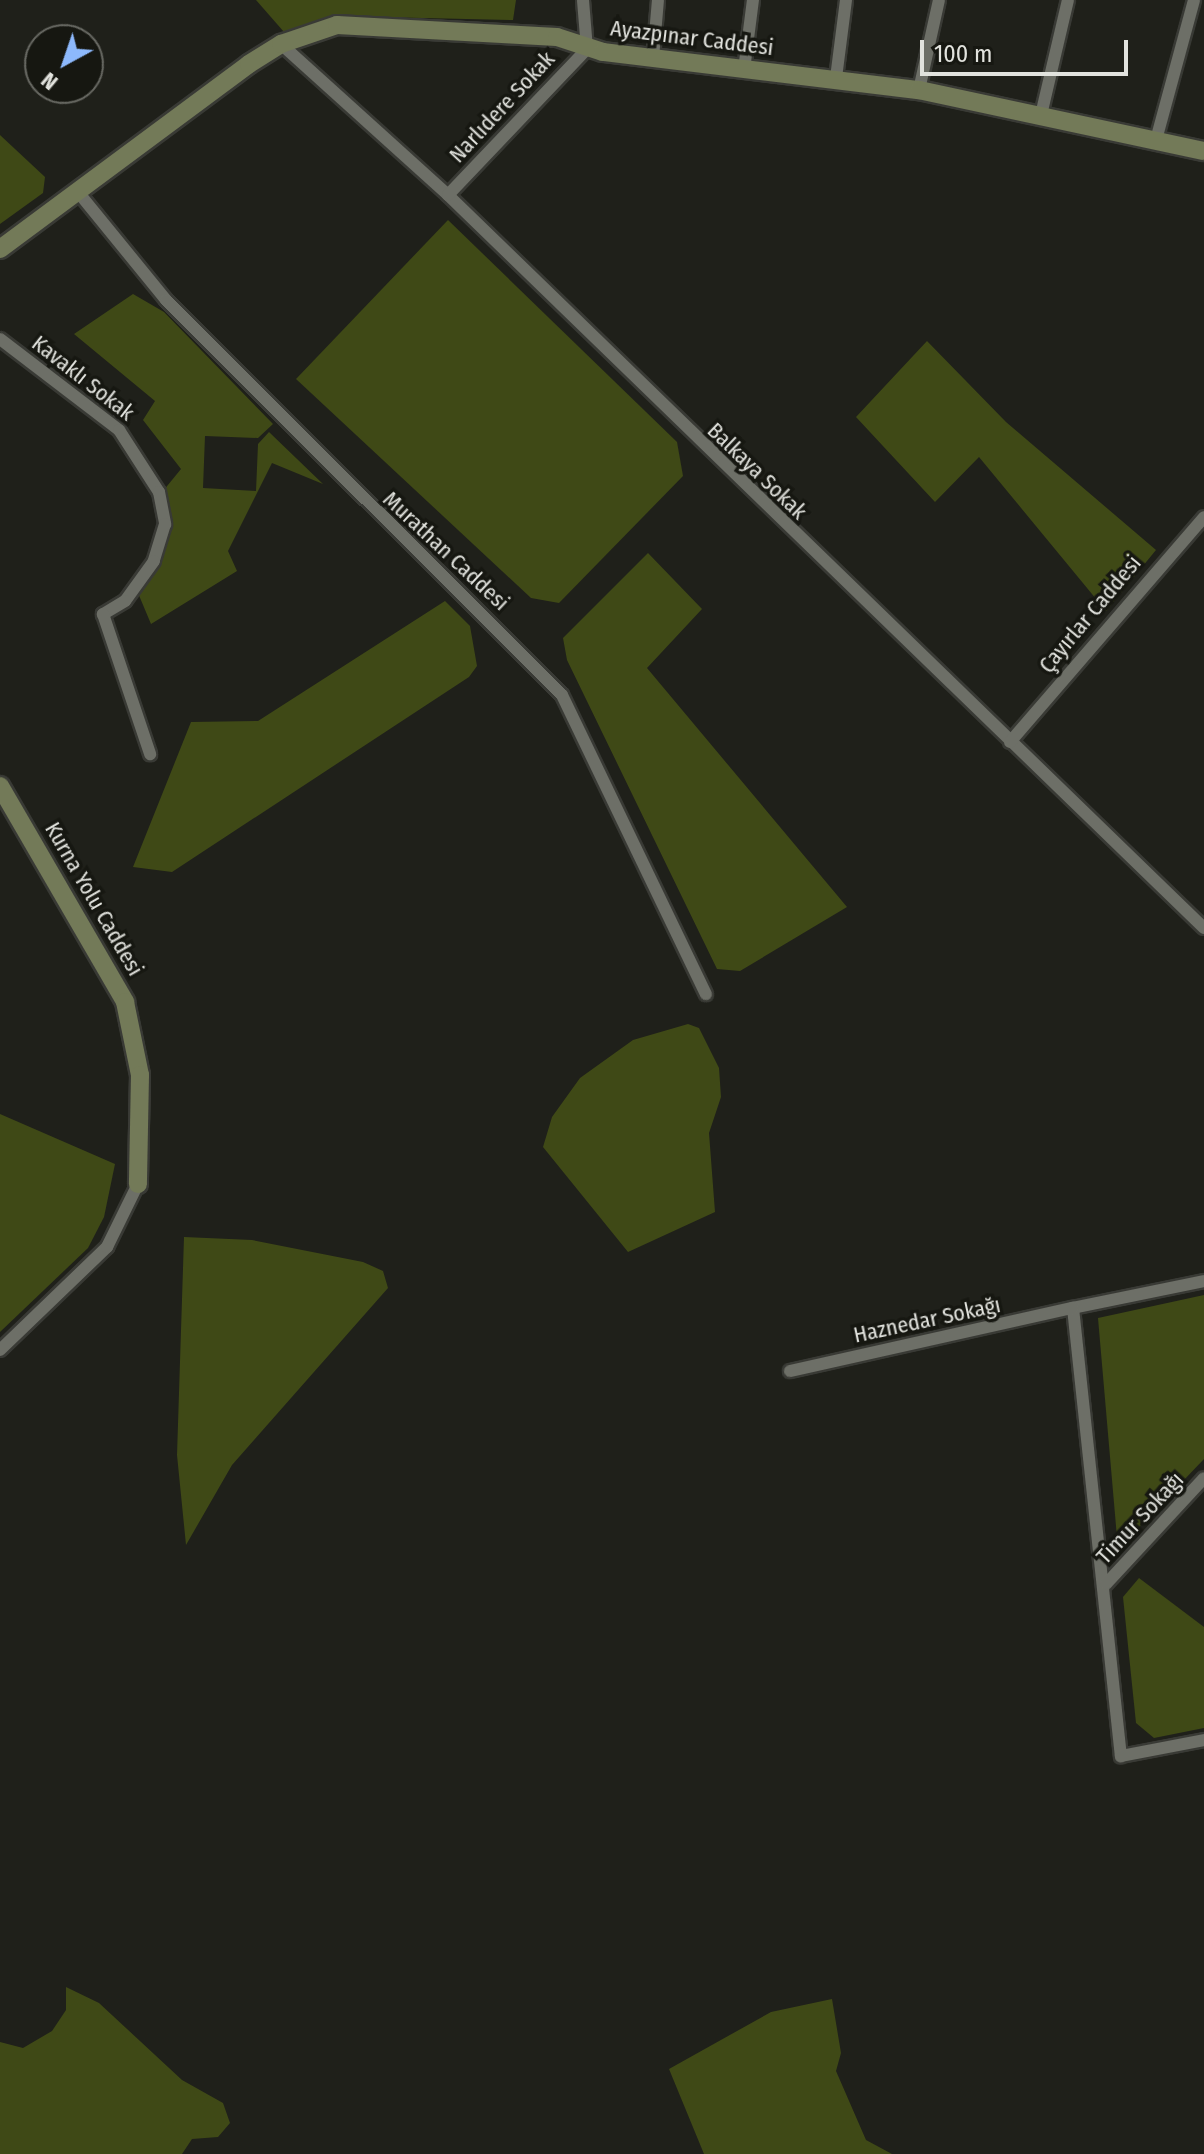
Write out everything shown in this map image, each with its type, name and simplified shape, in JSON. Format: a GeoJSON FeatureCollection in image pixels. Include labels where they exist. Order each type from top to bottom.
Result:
{"type":"FeatureCollection","features":[{"type":"Feature","properties":{"kind":"street"},"geometry":{"type":"LineString","coordinates":[[583,0],[587,49]]}},
{"type":"Feature","properties":{"kind":"street"},"geometry":{"type":"LineString","coordinates":[[653,58],[658,0]]}},
{"type":"Feature","properties":{"kind":"street"},"geometry":{"type":"LineString","coordinates":[[744,70],[753,0]]}},
{"type":"Feature","properties":{"kind":"street"},"geometry":{"type":"LineString","coordinates":[[836,78],[846,0]]}},
{"type":"Feature","properties":{"kind":"street"},"geometry":{"type":"LineString","coordinates":[[919,90],[939,0]]}},
{"type":"Feature","properties":{"kind":"street"},"geometry":{"type":"LineString","coordinates":[[1041,115],[1068,0]]}},
{"type":"Feature","properties":{"kind":"street"},"geometry":{"type":"LineString","coordinates":[[1156,140],[1194,0]]}},
{"type":"Feature","properties":{"kind":"street","name":"Ayazpınar Caddesi"},"geometry":{"type":"LineString","coordinates":[[0,249],[281,44],[337,25],[420,25],[557,37],[587,49],[919,90],[1204,151]]}},
{"type":"Feature","properties":{"kind":"street","name":"Balkaya Sokak"},"geometry":{"type":"LineString","coordinates":[[281,44],[448,195],[1204,928]]}},
{"type":"Feature","properties":{"kind":"street","name":"Narlıdere Sokak"},"geometry":{"type":"LineString","coordinates":[[448,195],[587,49]]}},
{"type":"Feature","properties":{"kind":"street","name":"Murathan Caddesi"},"geometry":{"type":"LineString","coordinates":[[78,192],[166,300],[562,695],[706,994]]}},
{"type":"Feature","properties":{"kind":"street","name":"Kavaklı Sokak"},"geometry":{"type":"LineString","coordinates":[[0,339],[119,430],[159,492],[165,524],[154,561],[125,601],[103,614],[150,754]]}},
{"type":"Feature","properties":{"kind":"street","name":"Çayırlar Caddesi"},"geometry":{"type":"LineString","coordinates":[[1010,742],[1204,517]]}},
{"type":"Feature","properties":{"kind":"street","name":"Kurna Yolu Caddesi"},"geometry":{"type":"LineString","coordinates":[[0,786],[125,1002],[140,1075],[138,1184]]}},
{"type":"Feature","properties":{"kind":"street"},"geometry":{"type":"LineString","coordinates":[[0,1350],[107,1247],[138,1184]]}},
{"type":"Feature","properties":{"kind":"street","name":"Haznedar Sokağı"},"geometry":{"type":"LineString","coordinates":[[790,1371],[1204,1281]]}},
{"type":"Feature","properties":{"kind":"street"},"geometry":{"type":"LineString","coordinates":[[1073,1308],[1106,1584],[1121,1756],[1204,1740]]}},
{"type":"Feature","properties":{"kind":"street","name":"Timur Sokağı"},"geometry":{"type":"LineString","coordinates":[[1106,1584],[1204,1478]]}},
{"type":"Feature","properties":{"kind":"green space"},"geometry":{"type":"Polygon","coordinates":[[[256,0],[516,0],[513,20],[335,16],[284,32],[256,0]]]}},
{"type":"Feature","properties":{"kind":"green space"},"geometry":{"type":"Polygon","coordinates":[[[0,135],[45,177],[43,193],[0,224],[0,135]]]}},
{"type":"Feature","properties":{"kind":"green space"},"geometry":{"type":"Polygon","coordinates":[[[448,220],[677,442],[683,476],[559,603],[531,598],[296,379],[448,220]]]}},
{"type":"Feature","properties":{"kind":"green space"},"geometry":{"type":"Polygon","coordinates":[[[133,294],[164,312],[273,424],[258,438],[205,436],[203,488],[256,491],[258,444],[269,432],[323,484],[272,463],[228,551],[237,571],[151,624],[138,593],[160,563],[170,512],[163,491],[181,469],[143,420],[155,401],[74,334],[133,294]]]}},
{"type":"Feature","properties":{"kind":"green space"},"geometry":{"type":"Polygon","coordinates":[[[927,341],[1006,422],[1156,550],[1106,611],[979,457],[935,502],[856,417],[927,341]]]}},
{"type":"Feature","properties":{"kind":"green space"},"geometry":{"type":"Polygon","coordinates":[[[648,553],[702,609],[647,668],[847,907],[740,971],[717,969],[567,660],[563,638],[648,553]]]}},
{"type":"Feature","properties":{"kind":"green space"},"geometry":{"type":"Polygon","coordinates":[[[445,601],[470,626],[477,666],[469,677],[172,872],[133,867],[191,722],[258,721],[445,601]]]}},
{"type":"Feature","properties":{"kind":"green space"},"geometry":{"type":"Polygon","coordinates":[[[688,1024],[699,1028],[719,1068],[721,1097],[709,1133],[715,1212],[628,1252],[543,1147],[552,1117],[580,1078],[633,1040],[688,1024]]]}},
{"type":"Feature","properties":{"kind":"green space"},"geometry":{"type":"Polygon","coordinates":[[[0,1114],[115,1164],[104,1217],[88,1248],[0,1332],[0,1114]]]}},
{"type":"Feature","properties":{"kind":"green space"},"geometry":{"type":"Polygon","coordinates":[[[184,1237],[252,1240],[363,1262],[383,1271],[388,1288],[232,1465],[186,1545],[177,1455],[184,1237]]]}},
{"type":"Feature","properties":{"kind":"green space"},"geometry":{"type":"Polygon","coordinates":[[[1204,1295],[1204,1459],[1118,1549],[1098,1318],[1204,1295]]]}},
{"type":"Feature","properties":{"kind":"green space"},"geometry":{"type":"Polygon","coordinates":[[[1139,1578],[1204,1627],[1204,1728],[1154,1738],[1136,1723],[1123,1597],[1139,1578]]]}},
{"type":"Feature","properties":{"kind":"green space"},"geometry":{"type":"Polygon","coordinates":[[[66,1987],[99,2003],[182,2080],[223,2103],[230,2123],[218,2137],[192,2139],[182,2154],[0,2154],[0,2042],[23,2048],[52,2031],[66,2010],[66,1987]]]}},
{"type":"Feature","properties":{"kind":"green space"},"geometry":{"type":"Polygon","coordinates":[[[832,1999],[841,2053],[836,2071],[866,2140],[892,2154],[704,2154],[669,2069],[771,2012],[832,1999]]]}}]}
